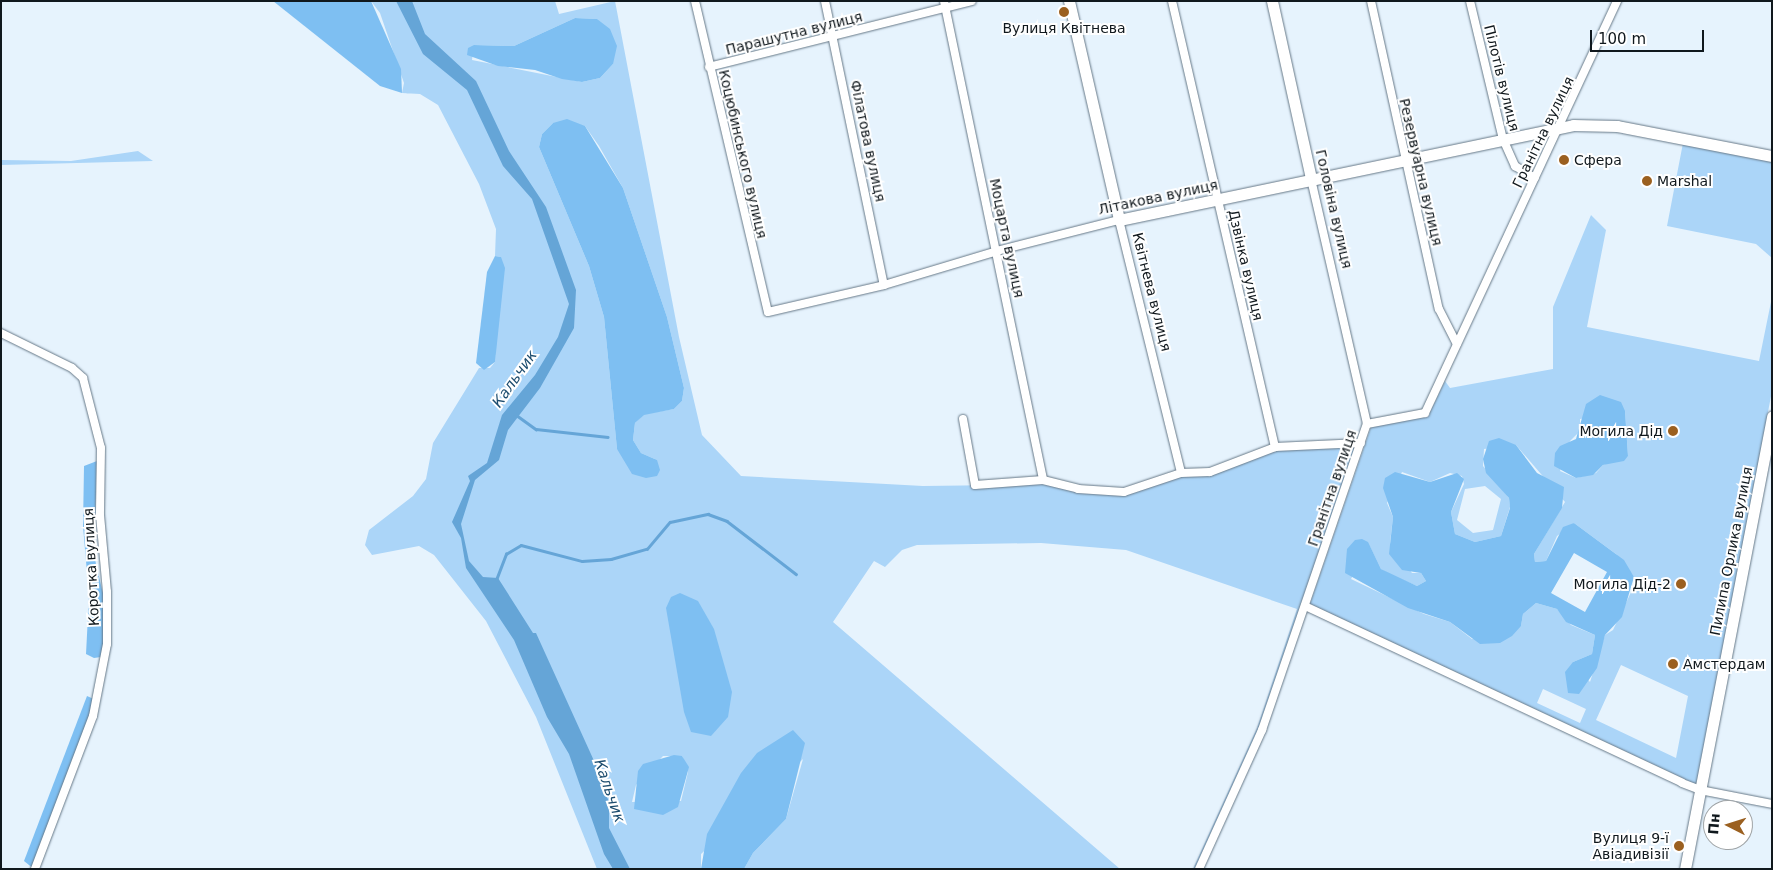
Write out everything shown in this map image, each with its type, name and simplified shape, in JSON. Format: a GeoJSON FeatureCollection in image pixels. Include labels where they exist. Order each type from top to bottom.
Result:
{"type":"FeatureCollection","features":[{"type":"Feature","properties":{"kind":"main road","name":"Квітнева вулиця"},"geometry":{"type":"LineString","coordinates":[[1068,1],[1119,220]]}},
{"type":"Feature","properties":{"kind":"main road","name":"Головіна вулиця"},"geometry":{"type":"LineString","coordinates":[[1272,1],[1311,180]]}},
{"type":"Feature","properties":{"kind":"main road","name":"Літакова вулиця"},"geometry":{"type":"LineString","coordinates":[[1119,220],[1558,127],[1617,126],[1772,156]]}},
{"type":"Feature","properties":{"kind":"main road","name":"Пилипа Орлика вулиця"},"geometry":{"type":"LineString","coordinates":[[1685,869],[1772,416]]}},
{"type":"Feature","properties":{"kind":"street","name":"Коцюбинського вулиця"},"geometry":{"type":"LineString","coordinates":[[695,1],[709,68],[768,312]]}},
{"type":"Feature","properties":{"kind":"street","name":"Філатова вулиця"},"geometry":{"type":"LineString","coordinates":[[825,1],[834,36],[884,285]]}},
{"type":"Feature","properties":{"kind":"street","name":"Парашутна вулиця"},"geometry":{"type":"LineString","coordinates":[[709,68],[945,5],[972,1]]}},
{"type":"Feature","properties":{"kind":"street","name":"Дзвінка вулиця"},"geometry":{"type":"LineString","coordinates":[[1172,1],[1275,447]]}},
{"type":"Feature","properties":{"kind":"street","name":"Резервуарна вулиця"},"geometry":{"type":"LineString","coordinates":[[1370,1],[1439,309],[1457,344]]}},
{"type":"Feature","properties":{"kind":"street","name":"Пілотів вулиця"},"geometry":{"type":"LineString","coordinates":[[1470,1],[1503,139],[1515,166],[1535,178]]}},
{"type":"Feature","properties":{"kind":"street","name":"Гранітна вулиця"},"geometry":{"type":"LineString","coordinates":[[1199,869],[1262,730],[1367,424],[1425,413],[1617,1]]}},
{"type":"Feature","properties":{"kind":"street","name":"Моцарта вулиця"},"geometry":{"type":"LineString","coordinates":[[945,5],[1043,480]]}},
{"type":"Feature","properties":{"kind":"street","name":"Головіна вулиця"},"geometry":{"type":"LineString","coordinates":[[1311,180],[1367,424]]}},
{"type":"Feature","properties":{"kind":"street","name":"Літакова вулиця"},"geometry":{"type":"LineString","coordinates":[[768,312],[884,285],[997,250],[1119,220]]}},
{"type":"Feature","properties":{"kind":"street","name":"Квітнева вулиця"},"geometry":{"type":"LineString","coordinates":[[1119,220],[1181,473]]}},
{"type":"Feature","properties":{"kind":"street","name":"Коротка вулиця"},"geometry":{"type":"LineString","coordinates":[[1,332],[72,368],[83,378],[101,448],[100,515],[107,592],[107,644],[93,716],[35,869]]}},
{"type":"Feature","properties":{"kind":"street"},"geometry":{"type":"LineString","coordinates":[[963,419],[975,486],[1043,480],[1111,493],[1181,473],[1210,472],[1275,447],[1361,443]]}},
{"type":"Feature","properties":{"kind":"street"},"geometry":{"type":"LineString","coordinates":[[1305,606],[1700,790],[1772,804]]}},
{"type":"Feature","properties":{"kind":"shaded area"},"geometry":{"type":"Polygon","coordinates":[[[273,1],[371,1],[401,69],[402,93],[380,86],[273,1]]]}},
{"type":"Feature","properties":{"kind":"shaded area"},"geometry":{"type":"Polygon","coordinates":[[[371,1],[555,1],[559,14],[615,1],[679,337],[702,435],[741,476],[923,486],[1003,485],[1043,480],[1111,493],[1181,473],[1211,472],[1275,447],[1361,443],[1262,730],[1199,869],[1193,869],[1257,728],[1297,609],[1126,550],[1041,543],[917,545],[902,550],[885,567],[874,561],[833,622],[1120,869],[744,869],[753,853],[786,819],[803,759],[701,854],[701,869],[597,869],[536,717],[486,621],[434,555],[419,546],[372,555],[365,545],[369,530],[413,496],[426,479],[433,443],[479,368],[490,368],[495,362],[501,257],[495,256],[496,229],[479,184],[438,105],[420,94],[402,93],[404,83],[380,13],[371,1]],[[575,18],[514,46],[474,45],[472,60],[582,82],[600,78],[613,64],[597,19],[575,18]],[[553,123],[542,134],[539,147],[589,266],[604,317],[617,449],[657,460],[641,453],[633,440],[635,423],[644,414],[674,409],[682,401],[684,388],[667,317],[623,188],[585,126],[553,123]],[[663,756],[636,785],[632,802],[681,801],[688,772],[682,756],[663,756]]]}},
{"type":"Feature","properties":{"kind":"shaded area"},"geometry":{"type":"Polygon","coordinates":[[[396,1],[412,1],[425,34],[476,81],[509,151],[546,207],[576,290],[574,328],[540,388],[508,430],[499,460],[475,480],[461,524],[469,561],[483,577],[498,578],[533,633],[536,633],[600,774],[609,803],[609,828],[630,869],[613,869],[604,854],[569,754],[547,717],[514,640],[466,568],[461,538],[452,522],[470,481],[468,476],[487,463],[502,415],[535,375],[558,337],[569,304],[532,199],[503,166],[467,90],[423,54],[396,1]]]}},
{"type":"Feature","properties":{"kind":"shaded area"},"geometry":{"type":"Polygon","coordinates":[[[575,18],[597,19],[610,29],[617,46],[613,64],[600,78],[582,82],[562,79],[535,70],[498,66],[467,55],[468,48],[474,45],[514,46],[575,18]]]}},
{"type":"Feature","properties":{"kind":"shaded area"},"geometry":{"type":"Polygon","coordinates":[[[567,119],[585,126],[623,188],[667,317],[684,388],[682,401],[674,409],[644,415],[635,423],[633,440],[641,453],[657,460],[660,470],[657,476],[646,478],[632,474],[617,449],[604,317],[589,266],[539,147],[542,134],[553,123],[567,119]]]}},
{"type":"Feature","properties":{"kind":"shaded area"},"geometry":{"type":"Polygon","coordinates":[[[1683,143],[1772,160],[1772,258],[1756,244],[1667,226],[1683,143]]]}},
{"type":"Feature","properties":{"kind":"shaded area"},"geometry":{"type":"Polygon","coordinates":[[[138,151],[153,161],[1,165],[1,160],[71,161],[138,151]]]}},
{"type":"Feature","properties":{"kind":"shaded area"},"geometry":{"type":"Polygon","coordinates":[[[1591,215],[1606,230],[1587,327],[1759,361],[1772,297],[1772,391],[1697,785],[1310,604],[1371,427],[1428,416],[1445,381],[1450,388],[1553,369],[1553,307],[1591,215]],[[1625,411],[1580,419],[1580,431],[1570,441],[1560,471],[1576,478],[1596,473],[1603,465],[1628,456],[1625,411]],[[1516,445],[1484,449],[1483,466],[1509,498],[1510,507],[1501,536],[1475,542],[1455,534],[1451,512],[1464,484],[1462,476],[1450,473],[1430,482],[1402,472],[1387,503],[1393,517],[1390,543],[1412,573],[1421,573],[1426,581],[1417,586],[1381,569],[1370,547],[1351,579],[1424,614],[1450,622],[1472,639],[1521,626],[1523,614],[1536,603],[1557,609],[1571,625],[1595,635],[1592,654],[1573,662],[1590,682],[1605,635],[1613,630],[1634,586],[1634,577],[1616,554],[1574,523],[1557,536],[1546,561],[1535,562],[1534,554],[1565,502],[1516,445]],[[1485,486],[1465,489],[1457,520],[1473,533],[1493,530],[1501,499],[1485,486]],[[1621,665],[1596,720],[1676,758],[1688,696],[1621,665]],[[1543,689],[1537,703],[1580,723],[1586,709],[1543,689]]]}},
{"type":"Feature","properties":{"kind":"shaded area"},"geometry":{"type":"Polygon","coordinates":[[[495,256],[501,257],[505,268],[495,362],[484,370],[476,363],[487,272],[495,256]]]}},
{"type":"Feature","properties":{"kind":"shaded area"},"geometry":{"type":"Polygon","coordinates":[[[1600,395],[1621,402],[1625,411],[1628,456],[1624,461],[1603,465],[1593,475],[1576,478],[1554,466],[1555,453],[1560,446],[1576,439],[1586,404],[1600,395]]]}},
{"type":"Feature","properties":{"kind":"shaded area"},"geometry":{"type":"Polygon","coordinates":[[[1499,438],[1516,445],[1537,473],[1564,487],[1562,508],[1534,554],[1535,562],[1546,561],[1563,527],[1574,523],[1624,560],[1634,577],[1622,617],[1605,635],[1597,668],[1579,694],[1568,693],[1565,672],[1573,662],[1592,654],[1595,635],[1566,622],[1557,609],[1536,603],[1523,614],[1521,626],[1512,636],[1500,643],[1480,644],[1450,622],[1408,608],[1345,573],[1347,549],[1355,540],[1362,539],[1368,542],[1381,569],[1417,586],[1426,581],[1421,573],[1402,570],[1389,554],[1393,517],[1383,488],[1385,478],[1395,472],[1430,482],[1457,473],[1464,479],[1451,512],[1455,534],[1475,542],[1501,536],[1510,508],[1509,498],[1486,473],[1483,459],[1489,441],[1499,438]],[[1574,553],[1551,593],[1585,612],[1607,572],[1574,553]]]}},
{"type":"Feature","properties":{"kind":"shaded area"},"geometry":{"type":"Polygon","coordinates":[[[97,461],[94,555],[104,598],[106,629],[101,657],[94,658],[86,654],[89,596],[83,526],[84,466],[97,461]]]}},
{"type":"Feature","properties":{"kind":"shaded area"},"geometry":{"type":"Polygon","coordinates":[[[680,593],[698,601],[714,629],[732,692],[728,717],[711,736],[691,732],[684,712],[666,608],[671,597],[680,593]]]}},
{"type":"Feature","properties":{"kind":"shaded area"},"geometry":{"type":"Polygon","coordinates":[[[87,696],[96,700],[34,869],[24,861],[87,696]]]}},
{"type":"Feature","properties":{"kind":"shaded area"},"geometry":{"type":"Polygon","coordinates":[[[793,730],[805,743],[786,819],[753,853],[744,869],[701,869],[707,834],[741,773],[757,753],[793,730]]]}},
{"type":"Feature","properties":{"kind":"shaded area"},"geometry":{"type":"Polygon","coordinates":[[[674,755],[682,756],[689,767],[678,807],[663,815],[634,809],[638,771],[643,764],[674,755]]]}},
{"type":"Feature","properties":{"kind":"waterway"},"geometry":{"type":"LineString","coordinates":[[515,414],[536,429],[608,437]]}},
{"type":"Feature","properties":{"kind":"waterway"},"geometry":{"type":"LineString","coordinates":[[496,580],[506,554],[521,545],[582,561],[611,559],[647,549],[670,522],[708,514],[727,521],[796,574]]}},
{"type":"Feature","properties":{"kind":"place","name":"Вулиця Квітнева"},"geometry":{"type":"Point","coordinates":[1064,12]}},
{"type":"Feature","properties":{"kind":"place","name":"Сфера"},"geometry":{"type":"Point","coordinates":[1564,160]}},
{"type":"Feature","properties":{"kind":"place","name":"Marshal"},"geometry":{"type":"Point","coordinates":[1647,181]}},
{"type":"Feature","properties":{"kind":"place","name":"Могила Дiд"},"geometry":{"type":"Point","coordinates":[1673,431]}},
{"type":"Feature","properties":{"kind":"place","name":"Могила Дiд-2"},"geometry":{"type":"Point","coordinates":[1681,584]}},
{"type":"Feature","properties":{"kind":"place","name":"Амстердам"},"geometry":{"type":"Point","coordinates":[1673,664]}},
{"type":"Feature","properties":{"kind":"place","name":"Вулиця 9-ї Авіадивізії"},"geometry":{"type":"Point","coordinates":[1679,846]}},
{"type":"Feature","properties":{"kind":"water label","name":"Кальчик"},"geometry":{"type":"Point","coordinates":[515,379]}},
{"type":"Feature","properties":{"kind":"water label","name":"Кальчик"},"geometry":{"type":"Point","coordinates":[609,791]}}]}
